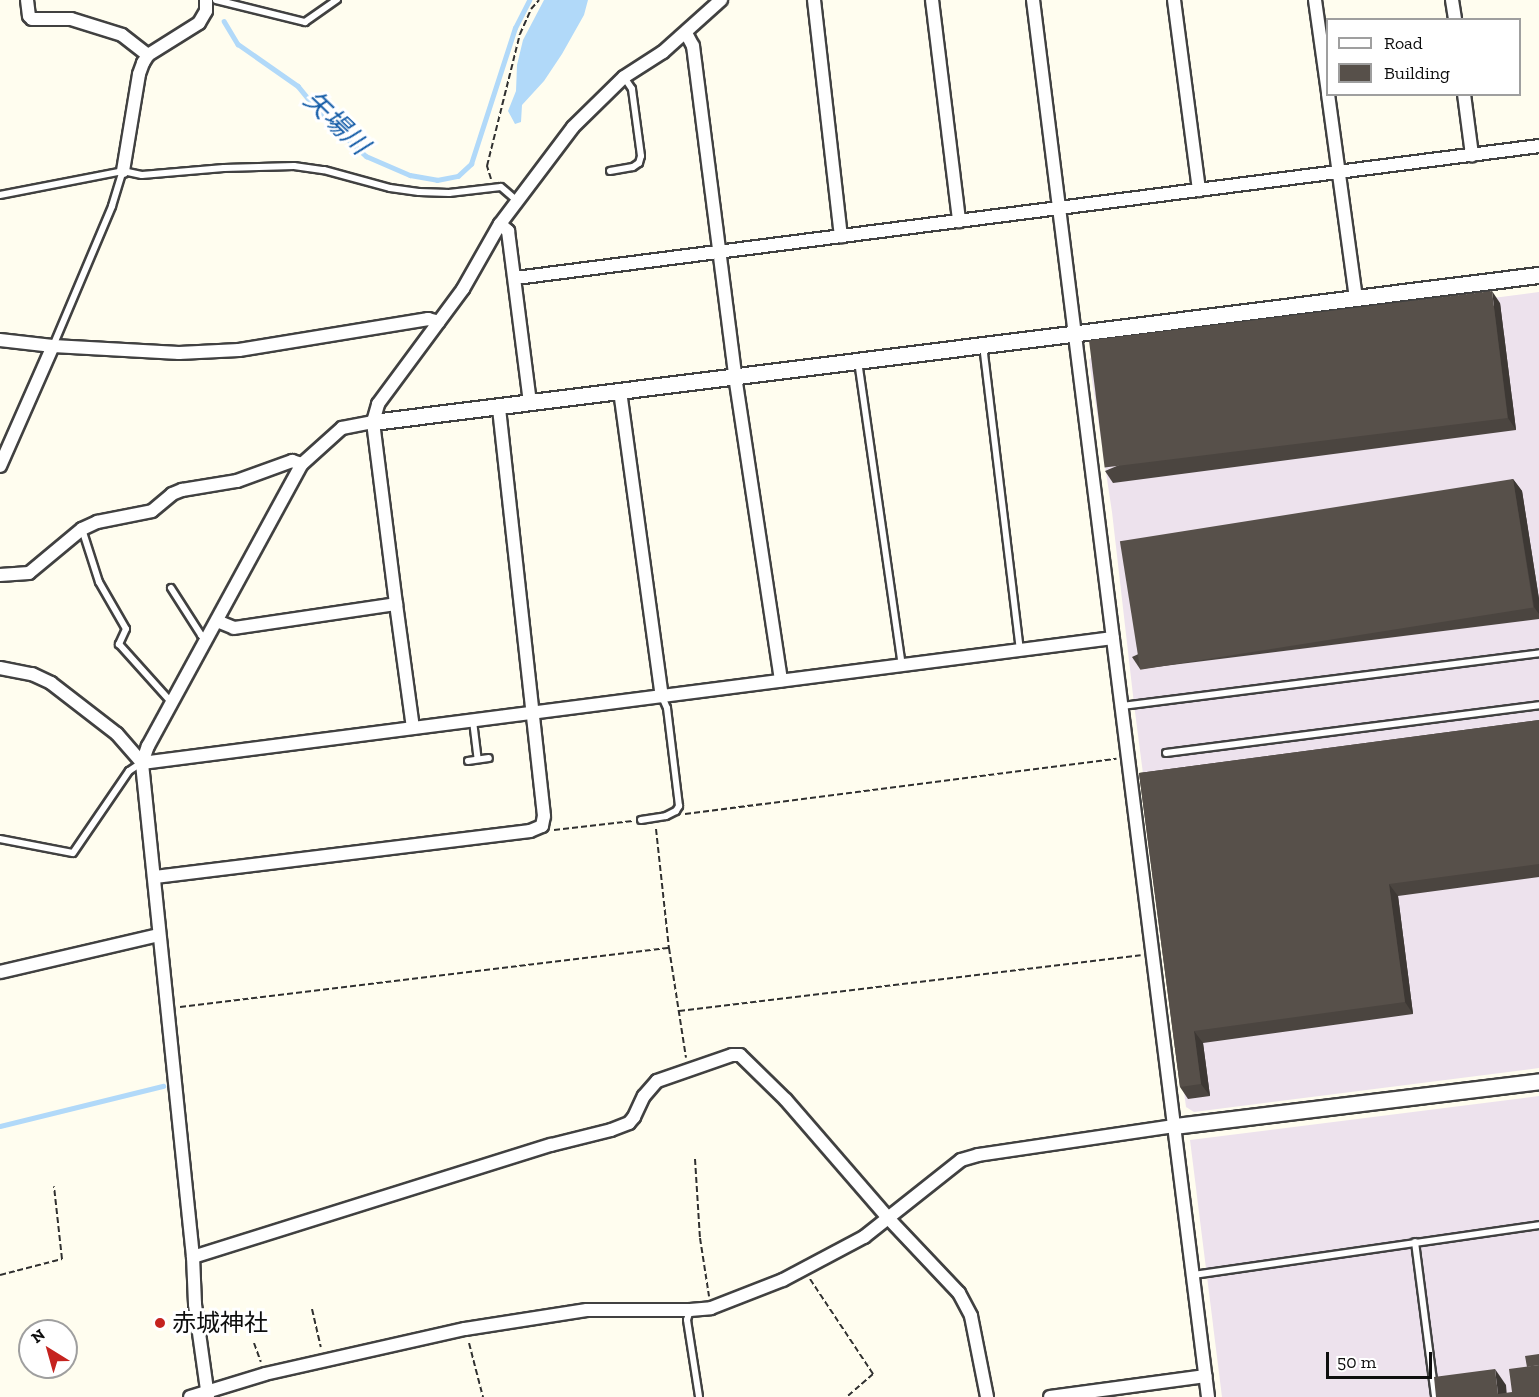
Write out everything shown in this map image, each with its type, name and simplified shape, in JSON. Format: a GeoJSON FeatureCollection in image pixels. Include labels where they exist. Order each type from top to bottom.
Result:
{"type":"FeatureCollection","features":[{"type":"Feature","properties":{"kind":"street"},"geometry":{"type":"LineString","coordinates":[[27,0],[29,16],[32,19],[71,20],[122,35],[148,55]]}},
{"type":"Feature","properties":{"kind":"street"},"geometry":{"type":"LineString","coordinates":[[123,171],[139,74],[148,55],[182,37],[199,23],[211,0]]}},
{"type":"Feature","properties":{"kind":"street"},"geometry":{"type":"LineString","coordinates":[[413,728],[373,422],[378,404],[463,288],[500,225],[573,126],[624,77],[686,33],[721,0]]}},
{"type":"Feature","properties":{"kind":"street"},"geometry":{"type":"LineString","coordinates":[[814,0],[841,236]]}},
{"type":"Feature","properties":{"kind":"street"},"geometry":{"type":"LineString","coordinates":[[932,0],[959,221]]}},
{"type":"Feature","properties":{"kind":"street"},"geometry":{"type":"LineString","coordinates":[[1033,0],[1208,1397]]}},
{"type":"Feature","properties":{"kind":"street"},"geometry":{"type":"LineString","coordinates":[[1174,0],[1199,190]]}},
{"type":"Feature","properties":{"kind":"street"},"geometry":{"type":"LineString","coordinates":[[1314,0],[1326,81]]}},
{"type":"Feature","properties":{"kind":"street"},"geometry":{"type":"LineString","coordinates":[[1452,0],[1455,18]]}},
{"type":"Feature","properties":{"kind":"street"},"geometry":{"type":"LineString","coordinates":[[686,33],[693,46],[735,376],[781,681]]}},
{"type":"Feature","properties":{"kind":"street"},"geometry":{"type":"LineString","coordinates":[[1328,96],[1356,298]]}},
{"type":"Feature","properties":{"kind":"street"},"geometry":{"type":"LineString","coordinates":[[1464,96],[1472,155]]}},
{"type":"Feature","properties":{"kind":"street"},"geometry":{"type":"LineString","coordinates":[[516,278],[1539,146]]}},
{"type":"Feature","properties":{"kind":"street"},"geometry":{"type":"LineString","coordinates":[[500,225],[508,231],[516,278],[530,402]]}},
{"type":"Feature","properties":{"kind":"street"},"geometry":{"type":"LineString","coordinates":[[207,1394],[195,1304],[194,1257],[159,935],[155,877],[141,774],[142,763],[172,703],[302,464],[342,428],[373,422],[1539,275]]}},
{"type":"Feature","properties":{"kind":"street"},"geometry":{"type":"LineString","coordinates":[[0,340],[53,346],[179,353],[239,350],[428,319],[439,322]]}},
{"type":"Feature","properties":{"kind":"street"},"geometry":{"type":"LineString","coordinates":[[0,466],[53,346]]}},
{"type":"Feature","properties":{"kind":"street"},"geometry":{"type":"LineString","coordinates":[[620,391],[662,696]]}},
{"type":"Feature","properties":{"kind":"street"},"geometry":{"type":"LineString","coordinates":[[155,877],[530,831],[542,826],[544,816],[534,712],[499,406]]}},
{"type":"Feature","properties":{"kind":"street"},"geometry":{"type":"LineString","coordinates":[[0,574],[29,573],[82,529],[97,522],[152,511],[172,494],[182,490],[237,481],[292,461],[302,464]]}},
{"type":"Feature","properties":{"kind":"street"},"geometry":{"type":"LineString","coordinates":[[217,621],[234,628],[396,604]]}},
{"type":"Feature","properties":{"kind":"street"},"geometry":{"type":"LineString","coordinates":[[142,763],[1113,638]]}},
{"type":"Feature","properties":{"kind":"street"},"geometry":{"type":"LineString","coordinates":[[0,668],[32,674],[51,683],[117,734],[142,763]]}},
{"type":"Feature","properties":{"kind":"street"},"geometry":{"type":"LineString","coordinates":[[0,972],[159,935]]}},
{"type":"Feature","properties":{"kind":"street"},"geometry":{"type":"LineString","coordinates":[[194,1257],[551,1145],[611,1130],[629,1122],[634,1117],[644,1096],[657,1081],[740,1055],[786,1100],[889,1218],[959,1293],[971,1316],[987,1397]]}},
{"type":"Feature","properties":{"kind":"street"},"geometry":{"type":"LineString","coordinates":[[190,1397],[207,1394],[265,1374],[465,1329],[587,1310],[711,1308],[783,1280],[864,1237],[942,1173],[961,1160],[978,1155],[1174,1126],[1539,1081]]}},
{"type":"Feature","properties":{"kind":"street"},"geometry":{"type":"LineString","coordinates":[[1050,1397],[1112,1393],[1206,1376]]}},
{"type":"Feature","properties":{"kind":"lane"},"geometry":{"type":"LineString","coordinates":[[211,0],[305,22],[337,0]]}},
{"type":"Feature","properties":{"kind":"lane"},"geometry":{"type":"LineString","coordinates":[[610,171],[633,168],[639,164],[641,156],[632,88],[624,77]]}},
{"type":"Feature","properties":{"kind":"lane"},"geometry":{"type":"LineString","coordinates":[[0,195],[123,171],[142,175],[294,166],[324,170],[390,188],[420,192],[449,193],[501,187],[517,201]]}},
{"type":"Feature","properties":{"kind":"lane"},"geometry":{"type":"LineString","coordinates":[[53,346],[112,206],[123,171]]}},
{"type":"Feature","properties":{"kind":"lane"},"geometry":{"type":"LineString","coordinates":[[983,345],[1020,651]]}},
{"type":"Feature","properties":{"kind":"lane"},"geometry":{"type":"LineString","coordinates":[[858,361],[902,666]]}},
{"type":"Feature","properties":{"kind":"lane"},"geometry":{"type":"LineString","coordinates":[[82,529],[99,582],[126,628],[119,644],[172,703]]}},
{"type":"Feature","properties":{"kind":"lane"},"geometry":{"type":"LineString","coordinates":[[171,588],[201,635],[207,639]]}},
{"type":"Feature","properties":{"kind":"lane"},"geometry":{"type":"LineString","coordinates":[[1122,706],[1539,653]]}},
{"type":"Feature","properties":{"kind":"lane"},"geometry":{"type":"LineString","coordinates":[[641,820],[676,811],[679,806],[666,708],[662,696]]}},
{"type":"Feature","properties":{"kind":"lane"},"geometry":{"type":"LineString","coordinates":[[1166,753],[1539,705]]}},
{"type":"Feature","properties":{"kind":"lane"},"geometry":{"type":"LineString","coordinates":[[473,720],[478,759]]}},
{"type":"Feature","properties":{"kind":"lane"},"geometry":{"type":"LineString","coordinates":[[468,761],[489,758]]}},
{"type":"Feature","properties":{"kind":"lane"},"geometry":{"type":"LineString","coordinates":[[0,839],[73,853],[129,771],[142,763]]}},
{"type":"Feature","properties":{"kind":"lane"},"geometry":{"type":"LineString","coordinates":[[1193,1275],[1539,1225]]}},
{"type":"Feature","properties":{"kind":"lane"},"geometry":{"type":"LineString","coordinates":[[1415,1242],[1435,1397]]}},
{"type":"Feature","properties":{"kind":"lane"},"geometry":{"type":"LineString","coordinates":[[690,1310],[687,1320],[699,1397]]}},
{"type":"Feature","properties":{"kind":"path"},"geometry":{"type":"LineString","coordinates":[[493,187],[487,166],[520,34],[531,9],[539,0]]}},
{"type":"Feature","properties":{"kind":"path"},"geometry":{"type":"LineString","coordinates":[[676,811],[684,814],[719,810],[1128,757]]}},
{"type":"Feature","properties":{"kind":"path"},"geometry":{"type":"LineString","coordinates":[[654,818],[669,948],[690,1069]]}},
{"type":"Feature","properties":{"kind":"path"},"geometry":{"type":"LineString","coordinates":[[542,826],[557,830],[641,820]]}},
{"type":"Feature","properties":{"kind":"path"},"geometry":{"type":"LineString","coordinates":[[168,1009],[669,948]]}},
{"type":"Feature","properties":{"kind":"path"},"geometry":{"type":"LineString","coordinates":[[679,1011],[1153,953]]}},
{"type":"Feature","properties":{"kind":"path"},"geometry":{"type":"LineString","coordinates":[[694,1159],[700,1238],[711,1308]]}},
{"type":"Feature","properties":{"kind":"path"},"geometry":{"type":"LineString","coordinates":[[0,1275],[62,1259],[54,1186]]}},
{"type":"Feature","properties":{"kind":"path"},"geometry":{"type":"LineString","coordinates":[[803,1269],[873,1374],[847,1397]]}},
{"type":"Feature","properties":{"kind":"path"},"geometry":{"type":"LineString","coordinates":[[312,1309],[324,1361]]}},
{"type":"Feature","properties":{"kind":"path"},"geometry":{"type":"LineString","coordinates":[[465,1329],[483,1397]]}},
{"type":"Feature","properties":{"kind":"path"},"geometry":{"type":"LineString","coordinates":[[254,1343],[265,1374]]}},
{"type":"Feature","properties":{"kind":"shaded area"},"geometry":{"type":"Polygon","coordinates":[[[1539,292],[1539,1068],[1194,1112],[1186,1107],[1134,704],[1112,512],[1089,360],[1097,349],[1539,292]]]}},
{"type":"Feature","properties":{"kind":"shaded area"},"geometry":{"type":"Polygon","coordinates":[[[1539,1096],[1539,1397],[1222,1397],[1190,1140],[1539,1096]]]}},
{"type":"Feature","properties":{"kind":"water"},"geometry":{"type":"Polygon","coordinates":[[[544,0],[588,0],[584,15],[562,54],[544,81],[522,105],[521,122],[515,124],[508,111],[516,91],[517,65],[523,40],[544,0]]]}},
{"type":"Feature","properties":{"kind":"building"},"geometry":{"type":"Polygon","coordinates":[[[1492,291],[1508,418],[1105,468],[1089,340],[1492,291]]]}},
{"type":"Feature","properties":{"kind":"building"},"geometry":{"type":"Polygon","coordinates":[[[1513,479],[1533,607],[1140,670],[1120,541],[1513,479]]]}},
{"type":"Feature","properties":{"kind":"building"},"geometry":{"type":"Polygon","coordinates":[[[1539,720],[1539,864],[1389,884],[1405,1002],[1194,1031],[1201,1084],[1180,1087],[1139,773],[1539,720]]]}},
{"type":"Feature","properties":{"kind":"building"},"geometry":{"type":"Polygon","coordinates":[[[1539,1354],[1539,1365],[1527,1367],[1525,1356],[1539,1354]]]}},
{"type":"Feature","properties":{"kind":"building"},"geometry":{"type":"Polygon","coordinates":[[[1539,1365],[1539,1397],[1436,1397],[1434,1377],[1495,1369],[1498,1394],[1512,1392],[1509,1369],[1539,1365]]]}},
{"type":"Feature","properties":{"kind":"waterway","name":"矢場川"},"geometry":{"type":"LineString","coordinates":[[224,21],[238,44],[298,86],[324,118],[366,156],[410,175],[437,180],[458,176],[471,164],[515,28],[529,0]]}},
{"type":"Feature","properties":{"kind":"waterway"},"geometry":{"type":"LineString","coordinates":[[0,1126],[163,1086]]}},
{"type":"Feature","properties":{"kind":"place","name":"赤城神社"},"geometry":{"type":"Point","coordinates":[160,1323]}}]}
